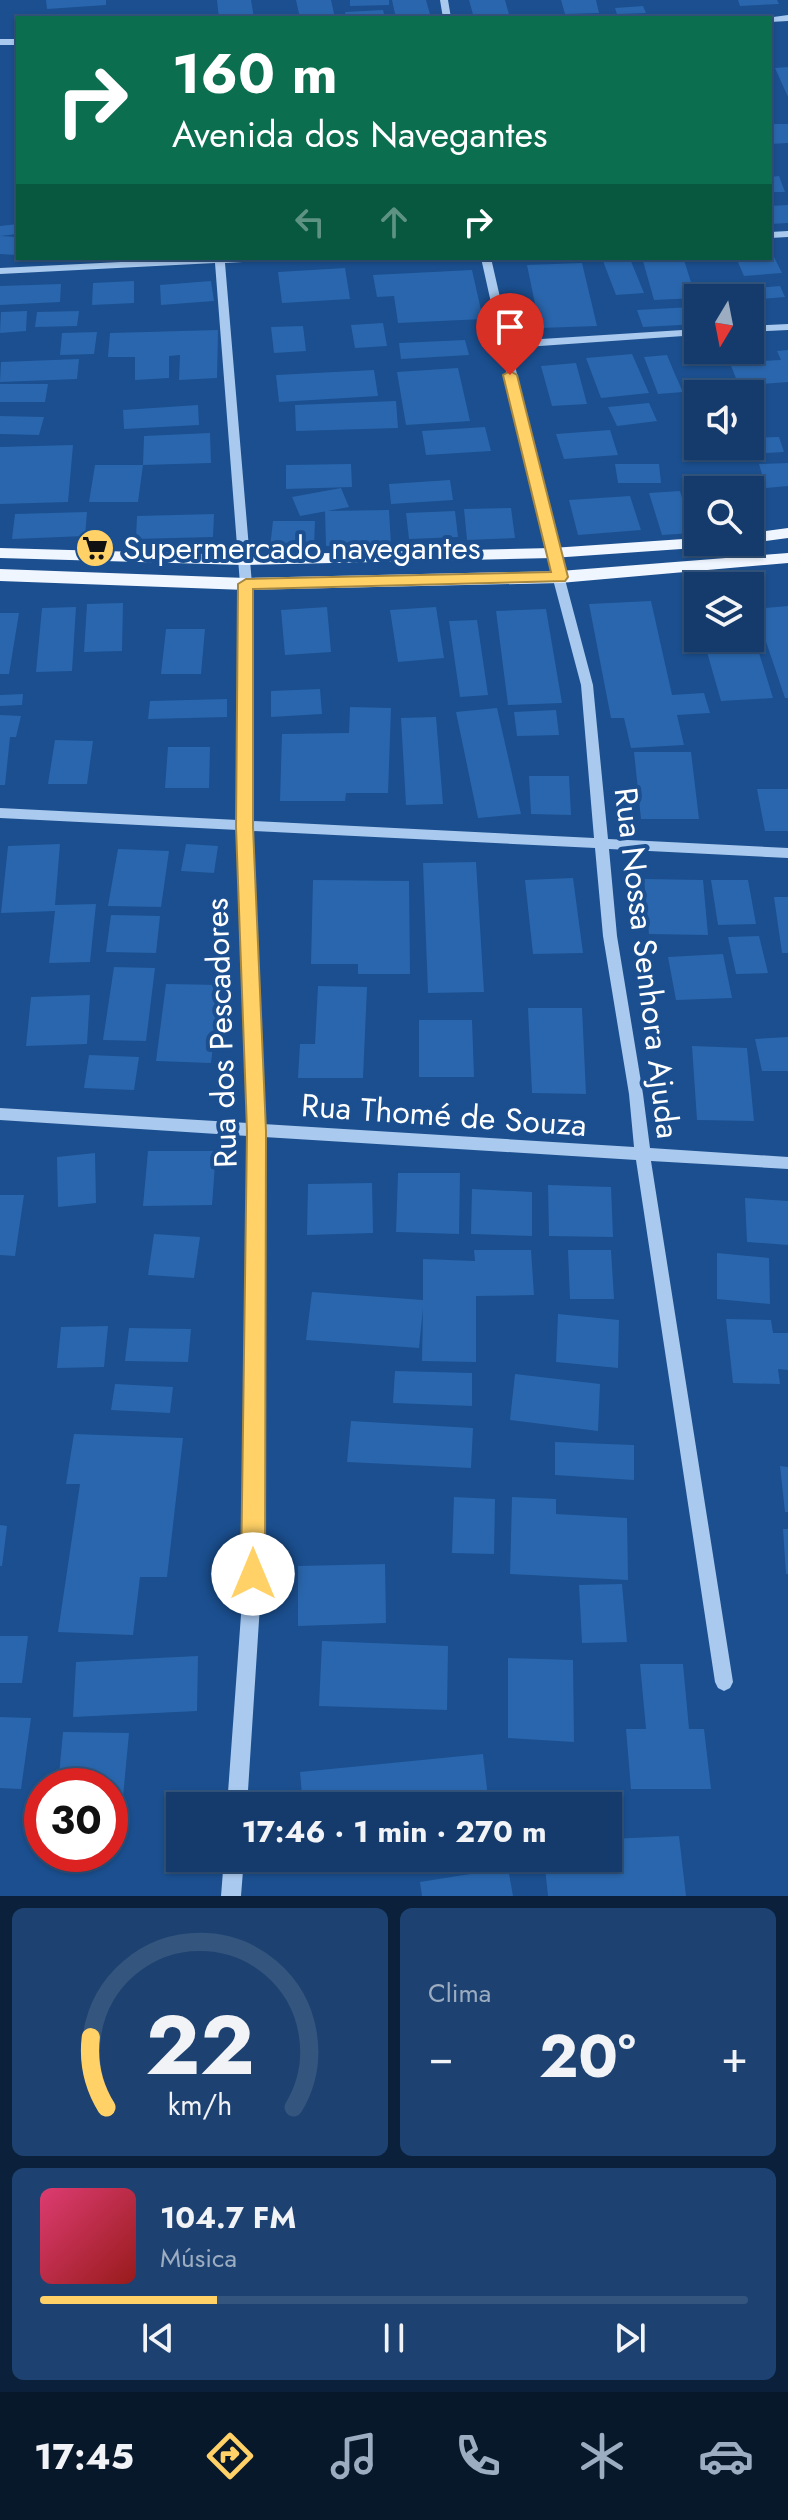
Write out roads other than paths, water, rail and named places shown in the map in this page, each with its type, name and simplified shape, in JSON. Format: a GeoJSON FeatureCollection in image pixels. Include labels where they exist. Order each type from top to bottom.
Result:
{"type":"FeatureCollection","features":[{"type":"Feature","properties":{"kind":"main road"},"geometry":{"type":"LineString","coordinates":[[764,536],[788,533]]}},
{"type":"Feature","properties":{"kind":"main road"},"geometry":{"type":"LineString","coordinates":[[0,553],[244,560],[552,553],[684,544]]}},
{"type":"Feature","properties":{"kind":"main road"},"geometry":{"type":"LineString","coordinates":[[0,575],[246,584],[560,577],[788,558]]}},
{"type":"Feature","properties":{"kind":"street"},"geometry":{"type":"LineString","coordinates":[[0,271],[202,260]]}},
{"type":"Feature","properties":{"kind":"street","name":"Rua dos Pescadores"},"geometry":{"type":"LineString","coordinates":[[220,260],[246,584],[245,827],[256,1131],[253,1574],[238,1792]]}},
{"type":"Feature","properties":{"kind":"street","name":"Rua Nossa Senhora Ajuda"},"geometry":{"type":"LineString","coordinates":[[486,260],[552,553],[587,685],[610,936],[724,1682]]}},
{"type":"Feature","properties":{"kind":"street"},"geometry":{"type":"LineString","coordinates":[[764,328],[788,327]]}},
{"type":"Feature","properties":{"kind":"street"},"geometry":{"type":"LineString","coordinates":[[503,345],[684,333]]}},
{"type":"Feature","properties":{"kind":"street"},"geometry":{"type":"LineString","coordinates":[[0,813],[788,853]]}},
{"type":"Feature","properties":{"kind":"street","name":"Rua Thomé de Souza"},"geometry":{"type":"LineString","coordinates":[[0,1114],[788,1163]]}},
{"type":"Feature","properties":{"kind":"street"},"geometry":{"type":"LineString","coordinates":[[231,1896],[233,1872]]}},
{"type":"Feature","properties":{"kind":"place","name":"Supermercado navegantes"},"geometry":{"type":"Point","coordinates":[95,548]}}]}
